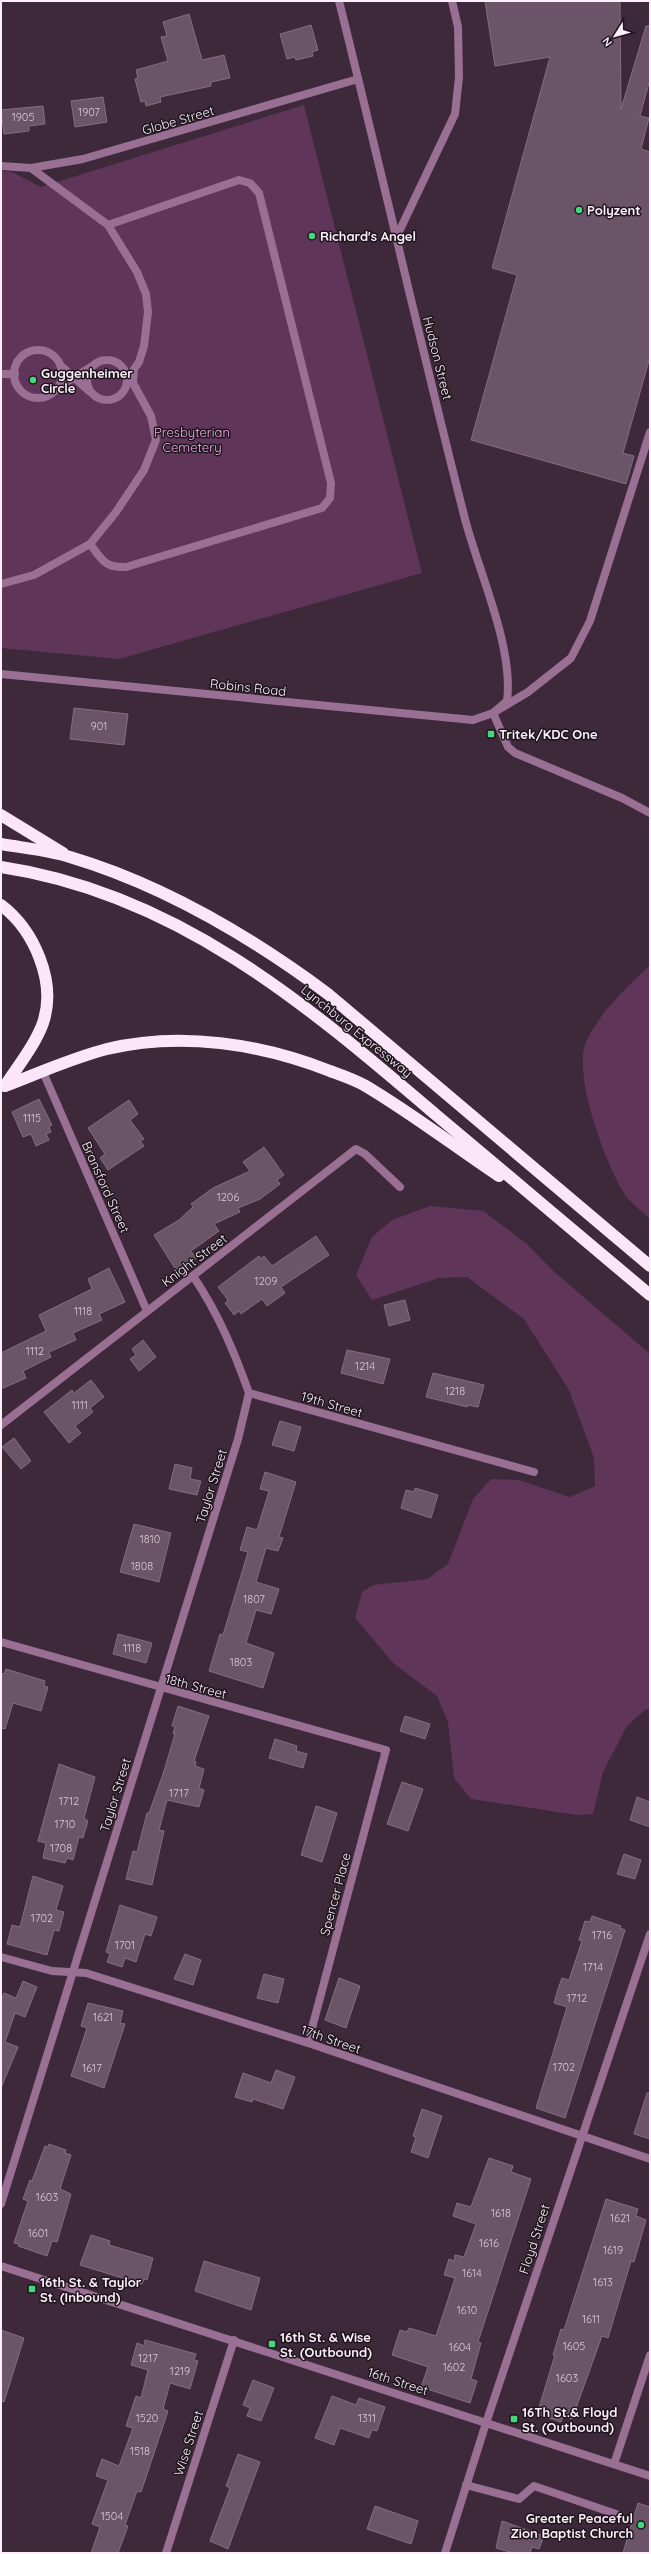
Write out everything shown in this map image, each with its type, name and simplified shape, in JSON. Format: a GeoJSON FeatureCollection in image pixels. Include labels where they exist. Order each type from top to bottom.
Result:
{"type":"FeatureCollection","features":[{"type":"Feature","properties":{"kind":"highway"},"geometry":{"type":"LineString","coordinates":[[1,815],[69,856]]}},
{"type":"Feature","properties":{"kind":"highway","name":"Lynchburg Expressway"},"geometry":{"type":"LineString","coordinates":[[1,844],[69,856],[131,879],[190,906],[234,929],[282,959],[328,994],[650,1266]]}},
{"type":"Feature","properties":{"kind":"highway","name":"Lynchburg Expressway"},"geometry":{"type":"LineString","coordinates":[[1,867],[71,883],[112,897],[169,921],[223,950],[267,978],[331,1026],[650,1295]]}},
{"type":"Feature","properties":{"kind":"highway"},"geometry":{"type":"LineString","coordinates":[[1,905],[30,936],[43,966],[48,993],[44,1022],[5,1086],[43,1072],[68,1060],[108,1049],[149,1043],[195,1042],[236,1045],[298,1059],[362,1084],[551,1212]]}},
{"type":"Feature","properties":{"kind":"street","name":"Hudson Street"},"geometry":{"type":"LineString","coordinates":[[339,1],[466,521],[507,657],[509,686],[507,701],[493,713]]}},
{"type":"Feature","properties":{"kind":"street"},"geometry":{"type":"LineString","coordinates":[[396,238],[455,114],[459,77],[458,26],[452,1]]}},
{"type":"Feature","properties":{"kind":"street","name":"Globe Street"},"geometry":{"type":"LineString","coordinates":[[1,166],[31,168],[83,159],[358,79]]}},
{"type":"Feature","properties":{"kind":"street"},"geometry":{"type":"LineString","coordinates":[[1,584],[34,575],[90,544],[116,512],[144,470],[156,440],[151,416],[133,379],[123,368],[112,361],[96,364],[74,378],[58,388],[46,397],[30,398],[18,388],[14,381],[15,366],[19,358],[33,350],[49,353],[74,378],[93,394],[104,400],[120,396],[133,379],[134,369],[139,362],[144,346],[146,331],[146,294],[137,272],[108,225],[31,168]]}},
{"type":"Feature","properties":{"kind":"street"},"geometry":{"type":"LineString","coordinates":[[90,544],[104,562],[113,568],[126,567],[322,508],[330,498],[331,483],[259,192],[250,183],[239,180],[108,225]]}},
{"type":"Feature","properties":{"kind":"street"},"geometry":{"type":"LineString","coordinates":[[93,394],[87,378],[90,370],[96,364]]}},
{"type":"Feature","properties":{"kind":"street"},"geometry":{"type":"LineString","coordinates":[[58,388],[62,373],[60,365]]}},
{"type":"Feature","properties":{"kind":"street"},"geometry":{"type":"LineString","coordinates":[[123,368],[127,380],[125,389]]}},
{"type":"Feature","properties":{"kind":"street"},"geometry":{"type":"LineString","coordinates":[[1,374],[15,374]]}},
{"type":"Feature","properties":{"kind":"street"},"geometry":{"type":"LineString","coordinates":[[650,432],[590,621],[571,658],[528,692],[493,713],[508,747],[515,753],[622,798],[650,813]]}},
{"type":"Feature","properties":{"kind":"street","name":"Robins Road"},"geometry":{"type":"LineString","coordinates":[[1,674],[436,718],[473,720],[493,713]]}},
{"type":"Feature","properties":{"kind":"street","name":"Bransford Street"},"geometry":{"type":"LineString","coordinates":[[43,1072],[147,1311]]}},
{"type":"Feature","properties":{"kind":"street","name":"Knight Street"},"geometry":{"type":"LineString","coordinates":[[1,1425],[356,1149],[365,1154],[400,1187]]}},
{"type":"Feature","properties":{"kind":"street"},"geometry":{"type":"LineString","coordinates":[[193,1276],[216,1312],[231,1343],[249,1393]]}},
{"type":"Feature","properties":{"kind":"street","name":"19th Street"},"geometry":{"type":"LineString","coordinates":[[249,1393],[534,1472]]}},
{"type":"Feature","properties":{"kind":"street","name":"Taylor Street"},"geometry":{"type":"LineString","coordinates":[[1,2204],[238,1439],[249,1393]]}},
{"type":"Feature","properties":{"kind":"street","name":"18th Street"},"geometry":{"type":"LineString","coordinates":[[1,1642],[161,1689],[386,1750]]}},
{"type":"Feature","properties":{"kind":"street","name":"Spencer Place"},"geometry":{"type":"LineString","coordinates":[[308,2043],[386,1750]]}},
{"type":"Feature","properties":{"kind":"street","name":"Floyd Street"},"geometry":{"type":"LineString","coordinates":[[445,2553],[486,2423],[581,2136],[650,1934]]}},
{"type":"Feature","properties":{"kind":"street","name":"17th Street"},"geometry":{"type":"LineString","coordinates":[[1,1957],[52,1971],[86,1973],[308,2043],[650,2159]]}},
{"type":"Feature","properties":{"kind":"street","name":"16th Street"},"geometry":{"type":"LineString","coordinates":[[1,2266],[234,2340],[650,2476]]}},
{"type":"Feature","properties":{"kind":"street","name":"Wise Street"},"geometry":{"type":"LineString","coordinates":[[166,2553],[234,2340]]}},
{"type":"Feature","properties":{"kind":"street"},"geometry":{"type":"LineString","coordinates":[[614,2464],[650,2355]]}},
{"type":"Feature","properties":{"kind":"street"},"geometry":{"type":"LineString","coordinates":[[466,2485],[519,2500],[534,2486],[616,2514]]}},
{"type":"Feature","properties":{"kind":"green space","name":"Presbyterian Cemetery"},"geometry":{"type":"Polygon","coordinates":[[[304,105],[422,573],[119,659],[1,648],[1,171],[12,172],[41,187],[304,105]]]}},
{"type":"Feature","properties":{"kind":"green space"},"geometry":{"type":"Polygon","coordinates":[[[650,965],[650,1219],[633,1204],[624,1193],[608,1162],[593,1119],[587,1096],[583,1057],[586,1042],[606,1010],[650,965]]]}},
{"type":"Feature","properties":{"kind":"green space"},"geometry":{"type":"Polygon","coordinates":[[[430,1206],[483,1211],[526,1243],[552,1270],[650,1354],[650,1709],[646,1709],[627,1726],[603,1772],[593,1814],[577,1815],[471,1799],[454,1778],[448,1722],[437,1696],[393,1663],[355,1618],[362,1592],[373,1585],[427,1579],[448,1564],[473,1499],[491,1479],[519,1480],[570,1497],[595,1486],[594,1458],[569,1390],[524,1319],[467,1277],[439,1278],[372,1300],[356,1275],[372,1237],[392,1220],[430,1206]]]}},
{"type":"Feature","properties":{"kind":"building","name":"Polyzent"},"geometry":{"type":"Polygon","coordinates":[[[485,1],[620,1],[621,109],[646,26],[650,26],[650,79],[640,116],[649,118],[641,149],[650,152],[650,357],[623,453],[634,456],[626,484],[471,440],[517,275],[492,268],[550,57],[495,66],[485,1]]]}},
{"type":"Feature","properties":{"kind":"building"},"geometry":{"type":"Polygon","coordinates":[[[189,14],[202,60],[224,55],[230,78],[211,82],[211,86],[160,97],[161,102],[146,106],[145,101],[141,102],[135,79],[138,78],[136,70],[168,61],[161,37],[167,36],[163,22],[189,14]]]}},
{"type":"Feature","properties":{"kind":"building"},"geometry":{"type":"Polygon","coordinates":[[[311,25],[318,50],[312,52],[313,56],[296,60],[295,57],[287,59],[280,34],[311,25]]]}},
{"type":"Feature","properties":{"kind":"building"},"geometry":{"type":"Polygon","coordinates":[[[103,97],[107,122],[75,127],[71,101],[103,97]]]}},
{"type":"Feature","properties":{"kind":"building"},"geometry":{"type":"Polygon","coordinates":[[[43,106],[45,124],[29,126],[29,131],[4,134],[1,110],[43,106]]]}},
{"type":"Feature","properties":{"kind":"building"},"geometry":{"type":"Polygon","coordinates":[[[74,708],[128,714],[124,745],[70,739],[74,708]]]}},
{"type":"Feature","properties":{"kind":"building"},"geometry":{"type":"Polygon","coordinates":[[[39,1099],[52,1125],[49,1127],[51,1132],[46,1134],[49,1140],[36,1146],[31,1134],[23,1137],[12,1112],[39,1099]]]}},
{"type":"Feature","properties":{"kind":"building"},"geometry":{"type":"Polygon","coordinates":[[[129,1100],[138,1114],[130,1120],[144,1139],[140,1141],[144,1146],[108,1170],[100,1158],[105,1154],[88,1128],[129,1100]]]}},
{"type":"Feature","properties":{"kind":"building"},"geometry":{"type":"Polygon","coordinates":[[[264,1147],[284,1175],[277,1180],[280,1184],[260,1199],[238,1208],[240,1212],[214,1224],[219,1231],[191,1251],[196,1258],[176,1270],[154,1235],[179,1220],[193,1207],[191,1204],[213,1188],[250,1171],[243,1162],[264,1147]]]}},
{"type":"Feature","properties":{"kind":"building"},"geometry":{"type":"Polygon","coordinates":[[[316,1236],[329,1255],[281,1287],[285,1293],[267,1306],[262,1299],[241,1314],[239,1311],[234,1315],[225,1303],[228,1300],[218,1287],[259,1256],[260,1259],[264,1256],[272,1266],[316,1236]]]}},
{"type":"Feature","properties":{"kind":"building"},"geometry":{"type":"Polygon","coordinates":[[[109,1268],[125,1302],[99,1314],[102,1320],[73,1333],[76,1340],[49,1352],[51,1357],[23,1371],[26,1378],[1,1389],[1,1353],[46,1331],[39,1315],[92,1289],[88,1279],[109,1268]]]}},
{"type":"Feature","properties":{"kind":"building"},"geometry":{"type":"Polygon","coordinates":[[[405,1300],[410,1320],[389,1326],[384,1305],[405,1300]]]}},
{"type":"Feature","properties":{"kind":"building"},"geometry":{"type":"Polygon","coordinates":[[[143,1340],[156,1357],[139,1371],[130,1359],[136,1355],[132,1349],[143,1340]]]}},
{"type":"Feature","properties":{"kind":"building"},"geometry":{"type":"Polygon","coordinates":[[[347,1350],[390,1359],[383,1384],[341,1373],[347,1350]]]}},
{"type":"Feature","properties":{"kind":"building"},"geometry":{"type":"Polygon","coordinates":[[[433,1373],[484,1385],[478,1407],[467,1405],[467,1407],[426,1397],[433,1373]]]}},
{"type":"Feature","properties":{"kind":"building"},"geometry":{"type":"Polygon","coordinates":[[[91,1380],[104,1397],[90,1408],[93,1412],[75,1426],[81,1433],[69,1443],[44,1412],[72,1390],[74,1393],[91,1380]]]}},
{"type":"Feature","properties":{"kind":"building"},"geometry":{"type":"Polygon","coordinates":[[[280,1421],[301,1427],[294,1451],[272,1445],[280,1421]]]}},
{"type":"Feature","properties":{"kind":"building"},"geometry":{"type":"Polygon","coordinates":[[[14,1438],[31,1461],[21,1469],[2,1447],[14,1438]]]}},
{"type":"Feature","properties":{"kind":"building"},"geometry":{"type":"Polygon","coordinates":[[[175,1464],[192,1468],[190,1479],[201,1481],[197,1495],[169,1489],[175,1464]]]}},
{"type":"Feature","properties":{"kind":"building"},"geometry":{"type":"Polygon","coordinates":[[[265,1472],[296,1482],[279,1537],[283,1538],[278,1551],[266,1548],[256,1582],[279,1589],[271,1614],[256,1610],[246,1643],[274,1653],[263,1688],[209,1671],[220,1634],[223,1635],[248,1552],[240,1550],[247,1527],[257,1530],[269,1491],[260,1489],[265,1472]]]}},
{"type":"Feature","properties":{"kind":"building"},"geometry":{"type":"Polygon","coordinates":[[[415,1488],[438,1495],[431,1518],[401,1508],[406,1490],[414,1492],[415,1488]]]}},
{"type":"Feature","properties":{"kind":"building"},"geometry":{"type":"Polygon","coordinates":[[[134,1524],[171,1533],[159,1582],[120,1572],[134,1524]]]}},
{"type":"Feature","properties":{"kind":"building"},"geometry":{"type":"Polygon","coordinates":[[[118,1634],[152,1643],[146,1663],[113,1654],[118,1634]]]}},
{"type":"Feature","properties":{"kind":"building"},"geometry":{"type":"Polygon","coordinates":[[[6,1669],[45,1681],[44,1686],[48,1687],[41,1711],[13,1703],[5,1729],[1,1728],[1,1673],[4,1674],[6,1669]]]}},
{"type":"Feature","properties":{"kind":"building"},"geometry":{"type":"Polygon","coordinates":[[[178,1706],[209,1716],[194,1761],[196,1762],[195,1766],[204,1769],[199,1788],[204,1790],[199,1807],[167,1800],[159,1830],[164,1831],[152,1885],[126,1879],[133,1851],[137,1852],[147,1813],[149,1813],[163,1774],[175,1734],[173,1734],[175,1727],[172,1726],[178,1706]]]}},
{"type":"Feature","properties":{"kind":"building"},"geometry":{"type":"Polygon","coordinates":[[[405,1716],[430,1724],[425,1739],[400,1731],[405,1716]]]}},
{"type":"Feature","properties":{"kind":"building"},"geometry":{"type":"Polygon","coordinates":[[[275,1739],[297,1746],[296,1751],[307,1754],[303,1768],[269,1758],[275,1739]]]}},
{"type":"Feature","properties":{"kind":"building"},"geometry":{"type":"Polygon","coordinates":[[[59,1764],[95,1777],[84,1818],[88,1821],[83,1838],[79,1837],[73,1860],[67,1858],[65,1863],[43,1858],[46,1843],[38,1841],[59,1764]]]}},
{"type":"Feature","properties":{"kind":"building"},"geometry":{"type":"Polygon","coordinates":[[[402,1782],[423,1789],[408,1831],[387,1824],[402,1782]]]}},
{"type":"Feature","properties":{"kind":"building"},"geometry":{"type":"Polygon","coordinates":[[[637,1797],[650,1802],[650,1827],[630,1820],[637,1797]]]}},
{"type":"Feature","properties":{"kind":"building"},"geometry":{"type":"Polygon","coordinates":[[[316,1806],[337,1813],[322,1862],[301,1855],[316,1806]]]}},
{"type":"Feature","properties":{"kind":"building"},"geometry":{"type":"Polygon","coordinates":[[[624,1854],[641,1860],[635,1879],[617,1874],[624,1854]]]}},
{"type":"Feature","properties":{"kind":"building"},"geometry":{"type":"Polygon","coordinates":[[[33,1876],[63,1886],[56,1910],[64,1912],[59,1931],[54,1930],[47,1955],[7,1944],[12,1925],[20,1927],[33,1876]]]}},
{"type":"Feature","properties":{"kind":"building"},"geometry":{"type":"Polygon","coordinates":[[[120,1905],[157,1917],[151,1936],[145,1934],[136,1962],[125,1958],[122,1967],[107,1962],[110,1954],[106,1952],[120,1905]]]}},
{"type":"Feature","properties":{"kind":"building"},"geometry":{"type":"Polygon","coordinates":[[[592,1916],[621,1926],[620,1928],[625,1930],[565,2118],[536,2108],[567,2007],[554,2003],[558,1989],[562,1978],[569,1980],[582,1941],[579,1940],[585,1921],[590,1922],[592,1916]]]}},
{"type":"Feature","properties":{"kind":"building"},"geometry":{"type":"Polygon","coordinates":[[[185,1954],[201,1960],[193,1985],[174,1979],[185,1954]]]}},
{"type":"Feature","properties":{"kind":"building"},"geometry":{"type":"Polygon","coordinates":[[[264,1974],[284,1979],[278,2003],[257,1998],[264,1974]]]}},
{"type":"Feature","properties":{"kind":"building"},"geometry":{"type":"Polygon","coordinates":[[[339,1978],[360,1986],[346,2028],[325,2020],[339,1978]]]}},
{"type":"Feature","properties":{"kind":"building"},"geometry":{"type":"Polygon","coordinates":[[[23,1981],[37,1987],[25,2017],[15,2013],[5,2042],[18,2047],[1,2088],[1,2001],[4,1993],[16,1998],[23,1981]]]}},
{"type":"Feature","properties":{"kind":"building"},"geometry":{"type":"Polygon","coordinates":[[[88,2003],[123,2011],[120,2023],[125,2024],[104,2088],[71,2076],[87,2028],[81,2026],[88,2003]]]}},
{"type":"Feature","properties":{"kind":"building"},"geometry":{"type":"Polygon","coordinates":[[[276,2070],[295,2077],[283,2109],[253,2099],[252,2102],[235,2097],[243,2073],[271,2083],[276,2070]]]}},
{"type":"Feature","properties":{"kind":"building"},"geometry":{"type":"Polygon","coordinates":[[[647,2093],[650,2093],[650,2139],[634,2134],[647,2093]]]}},
{"type":"Feature","properties":{"kind":"building"},"geometry":{"type":"Polygon","coordinates":[[[422,2109],[442,2116],[428,2158],[411,2152],[416,2137],[413,2136],[422,2109]]]}},
{"type":"Feature","properties":{"kind":"building"},"geometry":{"type":"Polygon","coordinates":[[[49,2144],[66,2150],[65,2153],[71,2155],[60,2189],[71,2194],[57,2242],[52,2241],[47,2256],[18,2246],[19,2244],[14,2243],[28,2201],[23,2199],[30,2180],[32,2181],[45,2146],[48,2147],[49,2144]]]}},
{"type":"Feature","properties":{"kind":"building"},"geometry":{"type":"Polygon","coordinates":[[[489,2158],[513,2166],[511,2172],[531,2179],[478,2342],[481,2343],[471,2379],[477,2381],[470,2403],[421,2387],[428,2367],[392,2355],[400,2330],[407,2332],[409,2328],[436,2336],[455,2278],[444,2275],[449,2259],[454,2261],[455,2255],[464,2257],[476,2224],[453,2216],[457,2203],[471,2207],[489,2158]]]}},
{"type":"Feature","properties":{"kind":"building"},"geometry":{"type":"Polygon","coordinates":[[[606,2199],[638,2209],[636,2216],[646,2220],[634,2262],[631,2261],[608,2338],[602,2336],[572,2419],[563,2416],[561,2422],[537,2414],[555,2355],[553,2355],[561,2329],[564,2330],[606,2199]]]}},
{"type":"Feature","properties":{"kind":"building"},"geometry":{"type":"Polygon","coordinates":[[[91,2235],[110,2241],[109,2245],[153,2258],[147,2280],[144,2279],[142,2284],[80,2265],[91,2235]]]}},
{"type":"Feature","properties":{"kind":"building"},"geometry":{"type":"Polygon","coordinates":[[[204,2261],[260,2278],[251,2310],[195,2291],[204,2261]]]}},
{"type":"Feature","properties":{"kind":"building"},"geometry":{"type":"Polygon","coordinates":[[[1,2330],[24,2338],[4,2402],[1,2401],[1,2330]]]}},
{"type":"Feature","properties":{"kind":"building"},"geometry":{"type":"Polygon","coordinates":[[[145,2340],[196,2354],[194,2360],[198,2361],[190,2389],[170,2383],[163,2409],[168,2411],[141,2492],[137,2491],[125,2525],[128,2526],[118,2553],[91,2553],[100,2527],[92,2524],[108,2480],[96,2476],[102,2459],[119,2466],[133,2428],[126,2426],[136,2396],[141,2398],[148,2370],[131,2365],[137,2343],[144,2346],[145,2340]]]}},
{"type":"Feature","properties":{"kind":"building"},"geometry":{"type":"Polygon","coordinates":[[[253,2380],[274,2388],[261,2421],[247,2416],[250,2408],[243,2405],[253,2380]]]}},
{"type":"Feature","properties":{"kind":"building"},"geometry":{"type":"Polygon","coordinates":[[[332,2396],[356,2405],[359,2398],[385,2407],[377,2431],[372,2430],[369,2438],[340,2428],[334,2445],[315,2438],[332,2396]]]}},
{"type":"Feature","properties":{"kind":"building"},"geometry":{"type":"Polygon","coordinates":[[[238,2454],[260,2462],[228,2549],[210,2541],[230,2488],[226,2486],[238,2454]]]}},
{"type":"Feature","properties":{"kind":"building","name":"Greater Peaceful Zion Baptist Church"},"geometry":{"type":"Polygon","coordinates":[[[638,2503],[650,2507],[650,2553],[623,2553],[638,2503]]]}},
{"type":"Feature","properties":{"kind":"building"},"geometry":{"type":"Polygon","coordinates":[[[375,2506],[418,2521],[411,2544],[367,2529],[375,2506]]]}},
{"type":"Feature","properties":{"kind":"building"},"geometry":{"type":"Polygon","coordinates":[[[502,2521],[544,2536],[539,2549],[532,2547],[530,2553],[513,2553],[496,2548],[502,2521]]]}},
{"type":"Feature","properties":{"kind":"place","name":"Polyzent"},"geometry":{"type":"Point","coordinates":[579,210]}},
{"type":"Feature","properties":{"kind":"place","name":"Richard's Angel"},"geometry":{"type":"Point","coordinates":[312,236]}},
{"type":"Feature","properties":{"kind":"place","name":"Guggenheimer Circle"},"geometry":{"type":"Point","coordinates":[33,380]}},
{"type":"Feature","properties":{"kind":"place","name":"Tritek/KDC One"},"geometry":{"type":"Point","coordinates":[491,734]}},
{"type":"Feature","properties":{"kind":"place","name":"16th St. & Taylor St. (Inbound)"},"geometry":{"type":"Point","coordinates":[32,2289]}},
{"type":"Feature","properties":{"kind":"place","name":"16th St. & Wise St. (Outbound)"},"geometry":{"type":"Point","coordinates":[272,2344]}},
{"type":"Feature","properties":{"kind":"place","name":"16Th St.& Floyd St. (Outbound)"},"geometry":{"type":"Point","coordinates":[514,2419]}},
{"type":"Feature","properties":{"kind":"place","name":"Greater Peaceful Zion Baptist Church"},"geometry":{"type":"Point","coordinates":[641,2525]}}]}
